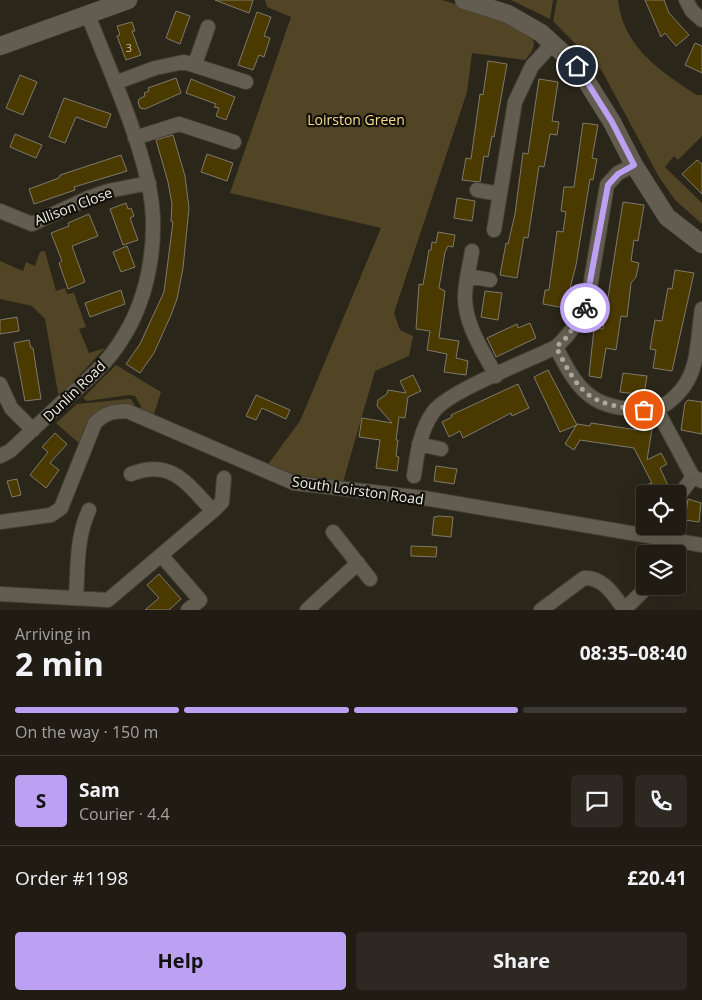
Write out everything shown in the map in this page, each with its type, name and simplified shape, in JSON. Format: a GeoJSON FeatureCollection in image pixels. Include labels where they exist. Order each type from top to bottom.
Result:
{"type":"FeatureCollection","features":[{"type":"Feature","properties":{"kind":"street"},"geometry":{"type":"LineString","coordinates":[[0,46],[128,0]]}},
{"type":"Feature","properties":{"kind":"street"},"geometry":{"type":"LineString","coordinates":[[464,0],[508,14],[540,33],[577,66],[612,122],[634,165],[667,217],[702,244]]}},
{"type":"Feature","properties":{"kind":"street"},"geometry":{"type":"LineString","coordinates":[[686,0],[692,11],[702,20]]}},
{"type":"Feature","properties":{"kind":"street","name":"Dunlin Road"},"geometry":{"type":"LineString","coordinates":[[0,456],[10,451],[87,382],[123,338],[145,290],[152,232],[149,183],[135,138],[88,15]]}},
{"type":"Feature","properties":{"kind":"street"},"geometry":{"type":"LineString","coordinates":[[195,64],[208,27]]}},
{"type":"Feature","properties":{"kind":"street"},"geometry":{"type":"LineString","coordinates":[[494,230],[515,102],[532,66],[553,43]]}},
{"type":"Feature","properties":{"kind":"street"},"geometry":{"type":"LineString","coordinates":[[115,83],[170,64],[184,62],[246,82]]}},
{"type":"Feature","properties":{"kind":"street"},"geometry":{"type":"LineString","coordinates":[[135,138],[180,124],[234,142]]}},
{"type":"Feature","properties":{"kind":"street"},"geometry":{"type":"LineString","coordinates":[[414,476],[419,444],[425,426],[435,409],[448,398],[556,347],[568,336],[586,306],[608,185],[618,174],[634,165]]}},
{"type":"Feature","properties":{"kind":"street","name":"Allison Close"},"geometry":{"type":"LineString","coordinates":[[0,210],[32,224],[88,198],[108,191],[149,183]]}},
{"type":"Feature","properties":{"kind":"street"},"geometry":{"type":"LineString","coordinates":[[477,190],[500,194]]}},
{"type":"Feature","properties":{"kind":"street"},"geometry":{"type":"LineString","coordinates":[[472,251],[464,296],[469,323],[496,376]]}},
{"type":"Feature","properties":{"kind":"street"},"geometry":{"type":"LineString","coordinates":[[468,276],[490,280]]}},
{"type":"Feature","properties":{"kind":"street"},"geometry":{"type":"LineString","coordinates":[[556,347],[574,381],[589,397],[612,406],[657,410],[680,394],[694,370],[701,318]]}},
{"type":"Feature","properties":{"kind":"street"},"geometry":{"type":"LineString","coordinates":[[0,384],[12,408],[33,430]]}},
{"type":"Feature","properties":{"kind":"street"},"geometry":{"type":"LineString","coordinates":[[657,410],[697,479],[686,489]]}},
{"type":"Feature","properties":{"kind":"street","name":"South Loirston Road"},"geometry":{"type":"LineString","coordinates":[[0,522],[51,516],[61,508],[95,423],[103,415],[114,411],[127,411],[294,483],[424,498],[702,545]]}},
{"type":"Feature","properties":{"kind":"street"},"geometry":{"type":"LineString","coordinates":[[419,444],[441,449]]}},
{"type":"Feature","properties":{"kind":"street"},"geometry":{"type":"LineString","coordinates":[[131,474],[152,468],[170,471],[181,478],[213,511]]}},
{"type":"Feature","properties":{"kind":"street"},"geometry":{"type":"LineString","coordinates":[[0,594],[108,600],[222,502],[224,478]]}},
{"type":"Feature","properties":{"kind":"street"},"geometry":{"type":"LineString","coordinates":[[76,598],[81,526],[89,510]]}},
{"type":"Feature","properties":{"kind":"street"},"geometry":{"type":"LineString","coordinates":[[333,532],[370,579]]}},
{"type":"Feature","properties":{"kind":"street"},"geometry":{"type":"LineString","coordinates":[[161,555],[200,600],[188,610]]}},
{"type":"Feature","properties":{"kind":"street"},"geometry":{"type":"LineString","coordinates":[[306,610],[358,563]]}},
{"type":"Feature","properties":{"kind":"street"},"geometry":{"type":"LineString","coordinates":[[541,610],[584,578],[592,577],[605,585],[625,610],[639,595]]}},
{"type":"Feature","properties":{"kind":"green space","name":"Loirston Green"},"geometry":{"type":"Polygon","coordinates":[[[265,0],[442,0],[499,17],[532,37],[534,44],[533,50],[525,60],[472,53],[467,92],[394,313],[400,330],[413,336],[409,356],[375,371],[341,489],[263,471],[300,421],[381,228],[230,193],[291,17],[267,7],[265,0]]]}},
{"type":"Feature","properties":{"kind":"green space"},"geometry":{"type":"Polygon","coordinates":[[[511,0],[553,0],[550,19],[511,0]]]}},
{"type":"Feature","properties":{"kind":"green space"},"geometry":{"type":"Polygon","coordinates":[[[557,0],[618,0],[621,17],[636,45],[670,77],[697,95],[702,95],[702,136],[678,160],[674,156],[665,167],[702,203],[702,224],[675,200],[659,177],[602,71],[553,21],[557,0]]]}},
{"type":"Feature","properties":{"kind":"green space"},"geometry":{"type":"Polygon","coordinates":[[[45,251],[56,291],[65,288],[67,294],[74,293],[86,327],[79,329],[89,353],[105,348],[61,395],[58,393],[45,319],[32,306],[0,299],[0,261],[23,271],[26,262],[35,266],[40,252],[45,251]]]}},
{"type":"Feature","properties":{"kind":"green space"},"geometry":{"type":"Polygon","coordinates":[[[116,365],[161,392],[153,417],[139,415],[141,406],[135,396],[129,395],[87,401],[83,398],[116,365]]]}},
{"type":"Feature","properties":{"kind":"green space"},"geometry":{"type":"Polygon","coordinates":[[[131,399],[137,409],[120,407],[81,445],[56,423],[77,404],[131,399]]]}},
{"type":"Feature","properties":{"kind":"building"},"geometry":{"type":"Polygon","coordinates":[[[215,0],[253,0],[249,13],[215,0]]]}},
{"type":"Feature","properties":{"kind":"building"},"geometry":{"type":"Polygon","coordinates":[[[645,0],[664,0],[669,13],[689,35],[676,46],[665,33],[661,37],[645,0]]]}},
{"type":"Feature","properties":{"kind":"building"},"geometry":{"type":"Polygon","coordinates":[[[176,11],[190,16],[180,44],[166,38],[176,11]]]}},
{"type":"Feature","properties":{"kind":"building"},"geometry":{"type":"Polygon","coordinates":[[[257,12],[271,17],[264,36],[270,38],[264,57],[259,55],[253,70],[238,65],[257,12]]]}},
{"type":"Feature","properties":{"kind":"building"},"geometry":{"type":"Polygon","coordinates":[[[132,22],[135,31],[132,31],[141,55],[126,60],[117,36],[120,35],[117,26],[132,22]]]}},
{"type":"Feature","properties":{"kind":"building"},"geometry":{"type":"Polygon","coordinates":[[[695,43],[702,46],[702,73],[685,65],[695,43]]]}},
{"type":"Feature","properties":{"kind":"building"},"geometry":{"type":"Polygon","coordinates":[[[488,61],[507,64],[494,137],[492,136],[488,157],[484,156],[480,182],[462,180],[466,158],[471,159],[480,94],[483,95],[488,61]]]}},
{"type":"Feature","properties":{"kind":"building"},"geometry":{"type":"Polygon","coordinates":[[[20,75],[37,82],[23,115],[6,108],[20,75]]]}},
{"type":"Feature","properties":{"kind":"building"},"geometry":{"type":"Polygon","coordinates":[[[176,78],[181,93],[145,109],[140,108],[139,99],[145,96],[144,93],[149,91],[148,88],[176,78]]]}},
{"type":"Feature","properties":{"kind":"building"},"geometry":{"type":"Polygon","coordinates":[[[191,79],[235,97],[226,120],[216,116],[219,108],[214,107],[216,104],[186,93],[191,79]]]}},
{"type":"Feature","properties":{"kind":"building"},"geometry":{"type":"Polygon","coordinates":[[[539,79],[558,82],[552,121],[559,122],[557,135],[550,134],[544,167],[539,166],[528,238],[524,237],[517,278],[500,275],[506,243],[508,244],[515,214],[523,153],[528,154],[539,79]]]}},
{"type":"Feature","properties":{"kind":"building"},"geometry":{"type":"Polygon","coordinates":[[[64,98],[111,114],[106,128],[76,117],[65,143],[49,137],[64,98]]]}},
{"type":"Feature","properties":{"kind":"building"},"geometry":{"type":"Polygon","coordinates":[[[583,123],[598,125],[592,158],[597,159],[593,180],[590,179],[576,265],[565,308],[543,304],[545,290],[549,290],[557,231],[563,232],[566,212],[561,211],[564,187],[574,187],[583,123]]]}},
{"type":"Feature","properties":{"kind":"building"},"geometry":{"type":"Polygon","coordinates":[[[15,134],[42,145],[36,158],[10,147],[15,134]]]}},
{"type":"Feature","properties":{"kind":"building"},"geometry":{"type":"Polygon","coordinates":[[[173,135],[185,176],[189,208],[183,268],[177,299],[171,315],[154,353],[140,373],[126,364],[140,344],[164,292],[173,222],[171,221],[172,204],[168,182],[156,140],[173,135]]]}},
{"type":"Feature","properties":{"kind":"building"},"geometry":{"type":"Polygon","coordinates":[[[207,154],[233,163],[227,181],[201,172],[207,154]]]}},
{"type":"Feature","properties":{"kind":"building"},"geometry":{"type":"Polygon","coordinates":[[[121,155],[127,171],[74,187],[75,190],[34,204],[29,189],[59,178],[60,175],[121,155]]]}},
{"type":"Feature","properties":{"kind":"building"},"geometry":{"type":"Polygon","coordinates":[[[697,160],[702,164],[702,194],[682,174],[697,160]]]}},
{"type":"Feature","properties":{"kind":"building"},"geometry":{"type":"Polygon","coordinates":[[[457,198],[475,201],[472,221],[454,218],[457,198]]]}},
{"type":"Feature","properties":{"kind":"building"},"geometry":{"type":"Polygon","coordinates":[[[623,202],[644,205],[638,241],[634,240],[631,261],[639,263],[636,277],[631,283],[627,317],[621,316],[616,350],[606,348],[601,378],[589,376],[594,328],[603,329],[623,202]]]}},
{"type":"Feature","properties":{"kind":"building"},"geometry":{"type":"Polygon","coordinates":[[[126,203],[128,209],[131,208],[134,216],[130,218],[138,240],[123,245],[110,209],[126,203]]]}},
{"type":"Feature","properties":{"kind":"building"},"geometry":{"type":"Polygon","coordinates":[[[89,214],[98,236],[72,246],[85,282],[68,289],[59,263],[62,261],[51,233],[69,226],[68,223],[89,214]]]}},
{"type":"Feature","properties":{"kind":"building"},"geometry":{"type":"Polygon","coordinates":[[[438,232],[455,235],[453,247],[448,246],[445,252],[439,288],[445,291],[439,338],[459,341],[456,358],[468,361],[466,375],[444,372],[447,354],[427,350],[430,331],[416,329],[419,284],[423,285],[429,250],[431,250],[432,242],[436,243],[438,232]]]}},
{"type":"Feature","properties":{"kind":"building"},"geometry":{"type":"Polygon","coordinates":[[[127,246],[135,267],[121,272],[113,252],[127,246]]]}},
{"type":"Feature","properties":{"kind":"building"},"geometry":{"type":"Polygon","coordinates":[[[675,270],[694,273],[672,371],[653,368],[656,350],[650,349],[655,320],[662,321],[668,288],[672,289],[675,270]]]}},
{"type":"Feature","properties":{"kind":"building"},"geometry":{"type":"Polygon","coordinates":[[[121,290],[125,304],[90,317],[85,303],[121,290]]]}},
{"type":"Feature","properties":{"kind":"building"},"geometry":{"type":"Polygon","coordinates":[[[485,291],[502,293],[498,320],[481,317],[485,291]]]}},
{"type":"Feature","properties":{"kind":"building"},"geometry":{"type":"Polygon","coordinates":[[[17,317],[19,331],[0,334],[0,320],[17,317]]]}},
{"type":"Feature","properties":{"kind":"building"},"geometry":{"type":"Polygon","coordinates":[[[530,323],[536,338],[496,357],[487,338],[517,324],[518,328],[530,323]]]}},
{"type":"Feature","properties":{"kind":"building"},"geometry":{"type":"Polygon","coordinates":[[[29,340],[31,348],[33,348],[41,399],[25,401],[14,343],[29,340]]]}},
{"type":"Feature","properties":{"kind":"building"},"geometry":{"type":"Polygon","coordinates":[[[548,370],[577,425],[560,432],[534,377],[548,370]]]}},
{"type":"Feature","properties":{"kind":"building"},"geometry":{"type":"Polygon","coordinates":[[[623,373],[647,376],[644,395],[620,392],[623,373]]]}},
{"type":"Feature","properties":{"kind":"building"},"geometry":{"type":"Polygon","coordinates":[[[413,375],[421,391],[408,397],[405,418],[399,417],[396,440],[398,440],[396,456],[399,457],[397,471],[376,468],[380,440],[359,437],[362,418],[392,423],[377,406],[378,400],[387,394],[388,390],[406,393],[400,381],[413,375]]]}},
{"type":"Feature","properties":{"kind":"building"},"geometry":{"type":"Polygon","coordinates":[[[518,384],[529,408],[512,416],[511,413],[463,438],[460,431],[449,437],[442,422],[452,417],[451,415],[518,384]]]}},
{"type":"Feature","properties":{"kind":"building"},"geometry":{"type":"Polygon","coordinates":[[[256,395],[290,410],[286,419],[262,408],[256,420],[246,416],[256,395]]]}},
{"type":"Feature","properties":{"kind":"building"},"geometry":{"type":"Polygon","coordinates":[[[688,400],[702,402],[702,434],[681,430],[685,403],[688,400]]]}},
{"type":"Feature","properties":{"kind":"building"},"geometry":{"type":"Polygon","coordinates":[[[591,423],[637,430],[637,426],[652,429],[647,460],[661,453],[667,464],[660,468],[668,485],[646,485],[652,483],[634,448],[580,440],[574,450],[565,444],[577,424],[590,426],[591,423]]]}},
{"type":"Feature","properties":{"kind":"building"},"geometry":{"type":"Polygon","coordinates":[[[55,433],[67,444],[50,463],[59,470],[46,488],[30,475],[48,452],[42,447],[55,433]]]}},
{"type":"Feature","properties":{"kind":"building"},"geometry":{"type":"Polygon","coordinates":[[[436,466],[457,469],[454,484],[434,481],[436,466]]]}},
{"type":"Feature","properties":{"kind":"building"},"geometry":{"type":"Polygon","coordinates":[[[17,479],[21,495],[12,497],[7,481],[17,479]]]}},
{"type":"Feature","properties":{"kind":"building"},"geometry":{"type":"Polygon","coordinates":[[[688,499],[701,503],[699,522],[686,520],[688,499]]]}},
{"type":"Feature","properties":{"kind":"building"},"geometry":{"type":"Polygon","coordinates":[[[434,517],[453,517],[451,537],[432,535],[434,517]]]}},
{"type":"Feature","properties":{"kind":"building"},"geometry":{"type":"Polygon","coordinates":[[[411,546],[437,547],[436,557],[411,556],[411,546]]]}},
{"type":"Feature","properties":{"kind":"building"},"geometry":{"type":"Polygon","coordinates":[[[159,574],[181,599],[169,610],[145,610],[159,598],[147,585],[159,574]]]}},
{"type":"Feature","properties":{"kind":"way so far"},"geometry":{"type":"LineString","coordinates":[[585,308],[568,336],[556,347],[568,371],[574,381],[589,397],[597,402],[628,409],[644,410]]}},
{"type":"Feature","properties":{"kind":"route"},"geometry":{"type":"LineString","coordinates":[[577,66],[612,122],[634,165],[618,174],[608,185],[585,308]]}}]}
